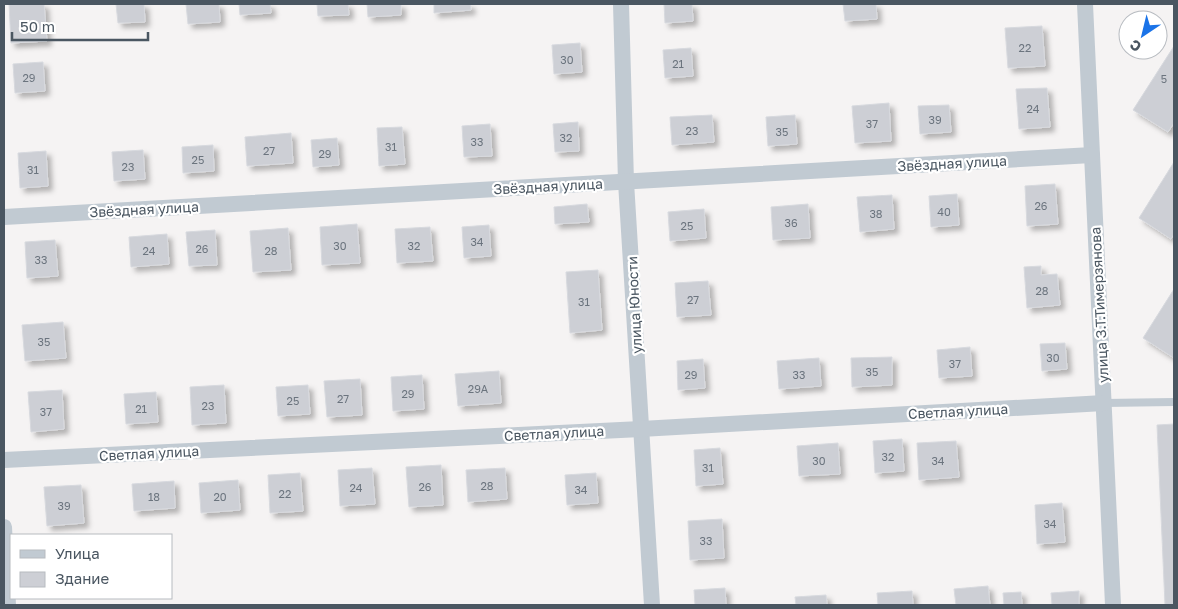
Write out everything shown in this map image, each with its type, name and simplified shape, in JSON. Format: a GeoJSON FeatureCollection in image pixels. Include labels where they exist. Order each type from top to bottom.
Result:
{"type":"FeatureCollection","features":[{"type":"Feature","properties":{"kind":"street","name":"улица Юности"},"geometry":{"type":"LineString","coordinates":[[621,4],[626,182],[652,605]]}},
{"type":"Feature","properties":{"kind":"street","name":"улица З.Т.Тимерзянова"},"geometry":{"type":"LineString","coordinates":[[1085,4],[1113,605]]}},
{"type":"Feature","properties":{"kind":"street","name":"Звёздная улица"},"geometry":{"type":"LineString","coordinates":[[4,217],[1092,156]]}},
{"type":"Feature","properties":{"kind":"street","name":"Светлая улица"},"geometry":{"type":"LineString","coordinates":[[4,460],[641,429],[1104,403]]}},
{"type":"Feature","properties":{"kind":"street"},"geometry":{"type":"LineString","coordinates":[[4,527],[8,605]]}},
{"type":"Feature","properties":{"kind":"lane"},"geometry":{"type":"LineString","coordinates":[[1104,403],[1174,402]]}},
{"type":"Feature","properties":{"kind":"building"},"geometry":{"type":"Polygon","coordinates":[[[9,4],[44,4],[47,41],[11,43],[9,4]]]}},
{"type":"Feature","properties":{"kind":"building"},"geometry":{"type":"Polygon","coordinates":[[[116,4],[144,4],[145,22],[118,23],[116,4]]]}},
{"type":"Feature","properties":{"kind":"building"},"geometry":{"type":"Polygon","coordinates":[[[186,4],[219,4],[220,22],[188,24],[186,4]]]}},
{"type":"Feature","properties":{"kind":"building"},"geometry":{"type":"Polygon","coordinates":[[[239,4],[270,4],[271,13],[240,15],[239,4]]]}},
{"type":"Feature","properties":{"kind":"building"},"geometry":{"type":"Polygon","coordinates":[[[317,4],[348,4],[349,15],[318,16],[317,4]]]}},
{"type":"Feature","properties":{"kind":"building"},"geometry":{"type":"Polygon","coordinates":[[[367,4],[401,4],[401,15],[368,17],[367,4]]]}},
{"type":"Feature","properties":{"kind":"building"},"geometry":{"type":"Polygon","coordinates":[[[434,4],[470,4],[471,10],[434,13],[434,4]]]}},
{"type":"Feature","properties":{"kind":"building"},"geometry":{"type":"Polygon","coordinates":[[[664,4],[692,4],[693,21],[665,23],[664,4]]]}},
{"type":"Feature","properties":{"kind":"building"},"geometry":{"type":"Polygon","coordinates":[[[843,4],[876,4],[877,19],[845,21],[843,4]]]}},
{"type":"Feature","properties":{"kind":"building"},"geometry":{"type":"Polygon","coordinates":[[[1042,26],[1045,66],[1008,68],[1005,28],[1042,26]]]}},
{"type":"Feature","properties":{"kind":"building"},"geometry":{"type":"Polygon","coordinates":[[[580,43],[582,72],[554,74],[552,45],[580,43]]]}},
{"type":"Feature","properties":{"kind":"building"},"geometry":{"type":"Polygon","coordinates":[[[1174,46],[1174,123],[1168,132],[1133,110],[1165,60],[1168,60],[1168,55],[1174,46]]]}},
{"type":"Feature","properties":{"kind":"building"},"geometry":{"type":"Polygon","coordinates":[[[691,48],[693,76],[665,78],[663,50],[691,48]]]}},
{"type":"Feature","properties":{"kind":"building"},"geometry":{"type":"Polygon","coordinates":[[[43,62],[45,91],[15,93],[13,64],[43,62]]]}},
{"type":"Feature","properties":{"kind":"building"},"geometry":{"type":"Polygon","coordinates":[[[1047,88],[1050,127],[1019,129],[1016,89],[1047,88]]]}},
{"type":"Feature","properties":{"kind":"building"},"geometry":{"type":"Polygon","coordinates":[[[889,103],[891,141],[855,143],[852,106],[889,103]]]}},
{"type":"Feature","properties":{"kind":"building"},"geometry":{"type":"Polygon","coordinates":[[[949,105],[951,132],[920,134],[918,106],[949,105]]]}},
{"type":"Feature","properties":{"kind":"building"},"geometry":{"type":"Polygon","coordinates":[[[712,115],[714,142],[672,145],[670,117],[712,115]]]}},
{"type":"Feature","properties":{"kind":"building"},"geometry":{"type":"Polygon","coordinates":[[[795,115],[797,144],[768,146],[766,117],[795,115]]]}},
{"type":"Feature","properties":{"kind":"building"},"geometry":{"type":"Polygon","coordinates":[[[578,122],[579,151],[555,152],[553,124],[578,122]]]}},
{"type":"Feature","properties":{"kind":"building"},"geometry":{"type":"Polygon","coordinates":[[[490,124],[492,156],[464,157],[462,126],[490,124]]]}},
{"type":"Feature","properties":{"kind":"building"},"geometry":{"type":"Polygon","coordinates":[[[402,127],[405,164],[379,166],[377,128],[402,127]]]}},
{"type":"Feature","properties":{"kind":"building"},"geometry":{"type":"Polygon","coordinates":[[[291,133],[293,163],[247,166],[245,137],[291,133]]]}},
{"type":"Feature","properties":{"kind":"building"},"geometry":{"type":"Polygon","coordinates":[[[337,138],[339,165],[313,167],[311,140],[337,138]]]}},
{"type":"Feature","properties":{"kind":"building"},"geometry":{"type":"Polygon","coordinates":[[[213,145],[214,171],[183,173],[182,147],[213,145]]]}},
{"type":"Feature","properties":{"kind":"building"},"geometry":{"type":"Polygon","coordinates":[[[143,150],[145,179],[114,181],[112,152],[143,150]]]}},
{"type":"Feature","properties":{"kind":"building"},"geometry":{"type":"Polygon","coordinates":[[[46,151],[48,186],[20,188],[18,153],[46,151]]]}},
{"type":"Feature","properties":{"kind":"building"},"geometry":{"type":"Polygon","coordinates":[[[1174,162],[1174,234],[1171,239],[1139,218],[1174,162]]]}},
{"type":"Feature","properties":{"kind":"building"},"geometry":{"type":"Polygon","coordinates":[[[1055,184],[1058,224],[1027,226],[1025,186],[1055,184]]]}},
{"type":"Feature","properties":{"kind":"building"},"geometry":{"type":"Polygon","coordinates":[[[957,194],[959,225],[931,227],[929,196],[957,194]]]}},
{"type":"Feature","properties":{"kind":"building"},"geometry":{"type":"Polygon","coordinates":[[[892,195],[894,229],[860,232],[857,197],[892,195]]]}},
{"type":"Feature","properties":{"kind":"building"},"geometry":{"type":"Polygon","coordinates":[[[587,204],[589,222],[555,224],[554,207],[587,204]]]}},
{"type":"Feature","properties":{"kind":"building"},"geometry":{"type":"Polygon","coordinates":[[[808,204],[810,238],[773,240],[771,207],[808,204]]]}},
{"type":"Feature","properties":{"kind":"building"},"geometry":{"type":"Polygon","coordinates":[[[704,209],[706,238],[670,241],[668,212],[704,209]]]}},
{"type":"Feature","properties":{"kind":"building"},"geometry":{"type":"Polygon","coordinates":[[[357,224],[360,263],[322,265],[320,227],[357,224]]]}},
{"type":"Feature","properties":{"kind":"building"},"geometry":{"type":"Polygon","coordinates":[[[489,225],[491,256],[464,258],[462,227],[489,225]]]}},
{"type":"Feature","properties":{"kind":"building"},"geometry":{"type":"Polygon","coordinates":[[[430,227],[433,261],[397,263],[395,229],[430,227]]]}},
{"type":"Feature","properties":{"kind":"building"},"geometry":{"type":"Polygon","coordinates":[[[288,228],[291,270],[253,272],[250,231],[288,228]]]}},
{"type":"Feature","properties":{"kind":"building"},"geometry":{"type":"Polygon","coordinates":[[[215,230],[217,265],[189,266],[186,232],[215,230]]]}},
{"type":"Feature","properties":{"kind":"building"},"geometry":{"type":"Polygon","coordinates":[[[167,234],[169,264],[131,267],[129,237],[167,234]]]}},
{"type":"Feature","properties":{"kind":"building"},"geometry":{"type":"Polygon","coordinates":[[[55,240],[58,276],[27,278],[25,242],[55,240]]]}},
{"type":"Feature","properties":{"kind":"building"},"geometry":{"type":"Polygon","coordinates":[[[1041,266],[1041,275],[1057,274],[1060,305],[1027,308],[1024,267],[1041,266]]]}},
{"type":"Feature","properties":{"kind":"building"},"geometry":{"type":"Polygon","coordinates":[[[598,270],[602,330],[570,333],[566,272],[598,270]]]}},
{"type":"Feature","properties":{"kind":"building"},"geometry":{"type":"Polygon","coordinates":[[[708,281],[711,315],[677,317],[675,283],[708,281]]]}},
{"type":"Feature","properties":{"kind":"building"},"geometry":{"type":"Polygon","coordinates":[[[1174,289],[1174,358],[1143,338],[1174,289]]]}},
{"type":"Feature","properties":{"kind":"building"},"geometry":{"type":"Polygon","coordinates":[[[63,322],[66,358],[25,361],[22,325],[63,322]]]}},
{"type":"Feature","properties":{"kind":"building"},"geometry":{"type":"Polygon","coordinates":[[[1065,343],[1067,369],[1042,371],[1040,344],[1065,343]]]}},
{"type":"Feature","properties":{"kind":"building"},"geometry":{"type":"Polygon","coordinates":[[[970,347],[972,376],[939,378],[937,350],[970,347]]]}},
{"type":"Feature","properties":{"kind":"building"},"geometry":{"type":"Polygon","coordinates":[[[892,357],[892,385],[852,387],[851,358],[892,357]]]}},
{"type":"Feature","properties":{"kind":"building"},"geometry":{"type":"Polygon","coordinates":[[[819,358],[821,386],[779,389],[777,361],[819,358]]]}},
{"type":"Feature","properties":{"kind":"building"},"geometry":{"type":"Polygon","coordinates":[[[703,359],[705,388],[678,390],[677,361],[703,359]]]}},
{"type":"Feature","properties":{"kind":"building"},"geometry":{"type":"Polygon","coordinates":[[[499,371],[501,403],[458,406],[455,374],[499,371]]]}},
{"type":"Feature","properties":{"kind":"building"},"geometry":{"type":"Polygon","coordinates":[[[422,375],[424,409],[393,411],[391,377],[422,375]]]}},
{"type":"Feature","properties":{"kind":"building"},"geometry":{"type":"Polygon","coordinates":[[[360,379],[362,415],[327,417],[324,381],[360,379]]]}},
{"type":"Feature","properties":{"kind":"building"},"geometry":{"type":"Polygon","coordinates":[[[224,385],[226,423],[192,425],[190,387],[224,385]]]}},
{"type":"Feature","properties":{"kind":"building"},"geometry":{"type":"Polygon","coordinates":[[[308,385],[310,414],[278,416],[276,387],[308,385]]]}},
{"type":"Feature","properties":{"kind":"building"},"geometry":{"type":"Polygon","coordinates":[[[62,390],[64,429],[31,432],[28,392],[62,390]]]}},
{"type":"Feature","properties":{"kind":"building"},"geometry":{"type":"Polygon","coordinates":[[[156,392],[158,422],[126,424],[124,394],[156,392]]]}},
{"type":"Feature","properties":{"kind":"building"},"geometry":{"type":"Polygon","coordinates":[[[1174,424],[1174,605],[1165,605],[1157,425],[1174,424]]]}},
{"type":"Feature","properties":{"kind":"building"},"geometry":{"type":"Polygon","coordinates":[[[902,439],[904,471],[875,473],[873,441],[902,439]]]}},
{"type":"Feature","properties":{"kind":"building"},"geometry":{"type":"Polygon","coordinates":[[[956,441],[959,477],[919,480],[917,443],[956,441]]]}},
{"type":"Feature","properties":{"kind":"building"},"geometry":{"type":"Polygon","coordinates":[[[838,443],[840,474],[799,476],[797,446],[838,443]]]}},
{"type":"Feature","properties":{"kind":"building"},"geometry":{"type":"Polygon","coordinates":[[[720,448],[723,484],[696,486],[694,450],[720,448]]]}},
{"type":"Feature","properties":{"kind":"building"},"geometry":{"type":"Polygon","coordinates":[[[441,465],[443,505],[409,507],[406,467],[441,465]]]}},
{"type":"Feature","properties":{"kind":"building"},"geometry":{"type":"Polygon","coordinates":[[[372,468],[375,504],[340,506],[338,470],[372,468]]]}},
{"type":"Feature","properties":{"kind":"building"},"geometry":{"type":"Polygon","coordinates":[[[505,468],[507,499],[468,502],[466,470],[505,468]]]}},
{"type":"Feature","properties":{"kind":"building"},"geometry":{"type":"Polygon","coordinates":[[[300,473],[303,511],[270,513],[268,475],[300,473]]]}},
{"type":"Feature","properties":{"kind":"building"},"geometry":{"type":"Polygon","coordinates":[[[596,473],[598,503],[567,505],[565,475],[596,473]]]}},
{"type":"Feature","properties":{"kind":"building"},"geometry":{"type":"Polygon","coordinates":[[[238,480],[240,510],[201,513],[199,483],[238,480]]]}},
{"type":"Feature","properties":{"kind":"building"},"geometry":{"type":"Polygon","coordinates":[[[174,481],[175,508],[134,511],[132,484],[174,481]]]}},
{"type":"Feature","properties":{"kind":"building"},"geometry":{"type":"Polygon","coordinates":[[[81,485],[84,523],[47,526],[44,487],[81,485]]]}},
{"type":"Feature","properties":{"kind":"building"},"geometry":{"type":"Polygon","coordinates":[[[1062,503],[1065,542],[1037,544],[1035,505],[1062,503]]]}},
{"type":"Feature","properties":{"kind":"building"},"geometry":{"type":"Polygon","coordinates":[[[722,519],[724,558],[690,560],[688,521],[722,519]]]}},
{"type":"Feature","properties":{"kind":"building"},"geometry":{"type":"Polygon","coordinates":[[[988,586],[990,605],[956,605],[954,589],[988,586]]]}},
{"type":"Feature","properties":{"kind":"building"},"geometry":{"type":"Polygon","coordinates":[[[725,588],[726,605],[695,605],[694,590],[725,588]]]}},
{"type":"Feature","properties":{"kind":"building"},"geometry":{"type":"Polygon","coordinates":[[[912,591],[913,605],[878,605],[877,593],[912,591]]]}},
{"type":"Feature","properties":{"kind":"building"},"geometry":{"type":"Polygon","coordinates":[[[1079,591],[1079,605],[1052,605],[1051,593],[1079,591]]]}},
{"type":"Feature","properties":{"kind":"building"},"geometry":{"type":"Polygon","coordinates":[[[1021,592],[1022,605],[1004,605],[1003,593],[1021,592]]]}},
{"type":"Feature","properties":{"kind":"building"},"geometry":{"type":"Polygon","coordinates":[[[826,595],[827,605],[796,605],[795,597],[826,595]]]}}]}
